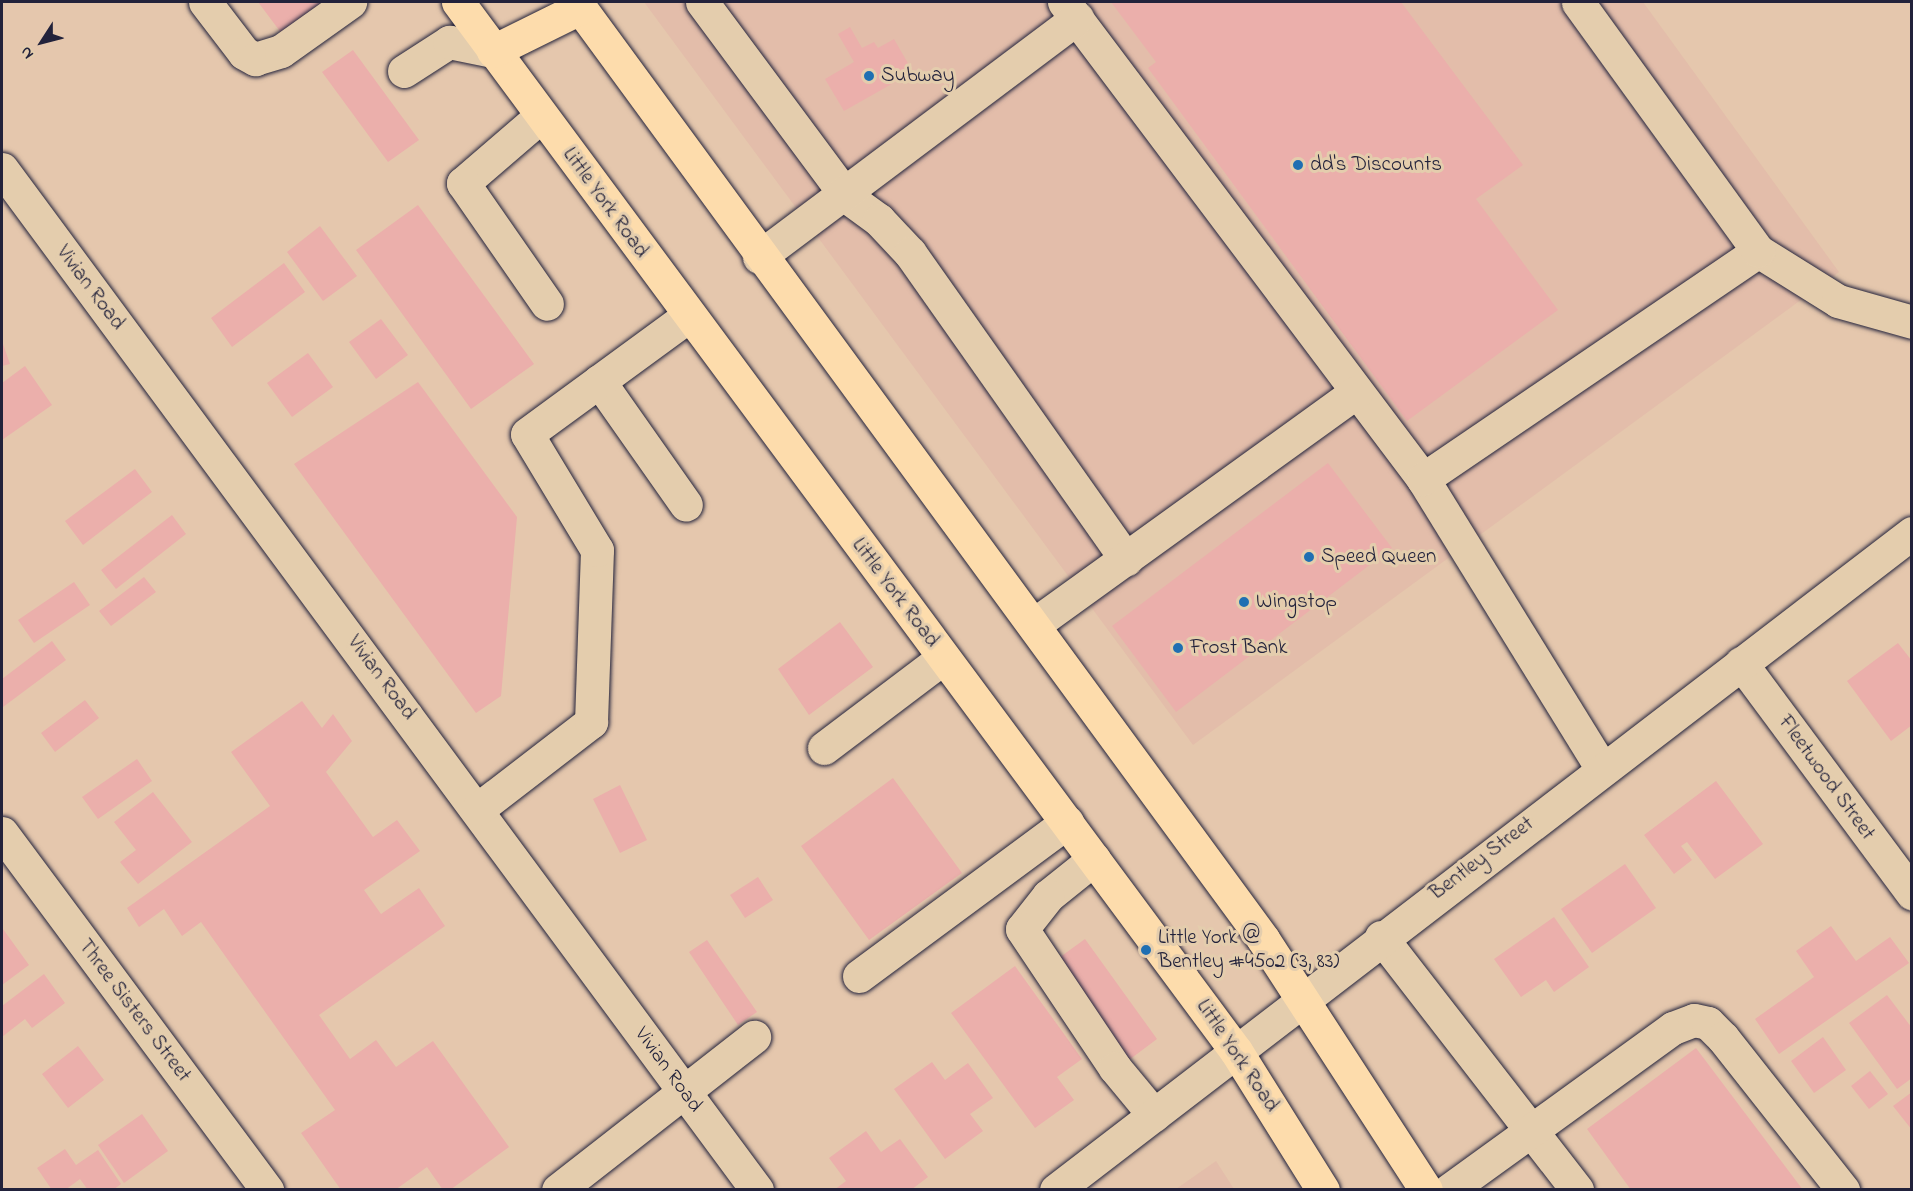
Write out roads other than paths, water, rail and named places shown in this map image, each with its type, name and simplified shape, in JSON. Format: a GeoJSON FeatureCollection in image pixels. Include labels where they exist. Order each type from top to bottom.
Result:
{"type":"FeatureCollection","features":[{"type":"Feature","properties":{"kind":"main road","name":"Little York Road"},"geometry":{"type":"LineString","coordinates":[[458,2],[688,316],[1236,1051],[1323,1190]]}},
{"type":"Feature","properties":{"kind":"main road"},"geometry":{"type":"LineString","coordinates":[[493,51],[582,4],[759,257],[1036,623],[1305,997],[1426,1190]]}},
{"type":"Feature","properties":{"kind":"street"},"geometry":{"type":"LineString","coordinates":[[205,2],[244,53],[255,59],[281,51],[350,2]]}},
{"type":"Feature","properties":{"kind":"street"},"geometry":{"type":"LineString","coordinates":[[702,2],[846,196],[879,220],[909,253],[1126,559]]}},
{"type":"Feature","properties":{"kind":"street"},"geometry":{"type":"LineString","coordinates":[[1578,2],[1758,251],[1838,301],[1911,322]]}},
{"type":"Feature","properties":{"kind":"street"},"geometry":{"type":"LineString","coordinates":[[759,257],[846,196],[1071,10],[1423,479],[1602,769]]}},
{"type":"Feature","properties":{"kind":"street"},"geometry":{"type":"LineString","coordinates":[[404,71],[449,42],[493,51]]}},
{"type":"Feature","properties":{"kind":"street"},"geometry":{"type":"LineString","coordinates":[[542,116],[464,183],[547,304]]}},
{"type":"Feature","properties":{"kind":"street","name":"Vivian Road"},"geometry":{"type":"LineString","coordinates":[[2,169],[478,809],[757,1190]]}},
{"type":"Feature","properties":{"kind":"street"},"geometry":{"type":"LineString","coordinates":[[1423,479],[1758,251]]}},
{"type":"Feature","properties":{"kind":"street"},"geometry":{"type":"LineString","coordinates":[[478,809],[591,722],[597,550],[526,434],[688,316]]}},
{"type":"Feature","properties":{"kind":"street"},"geometry":{"type":"LineString","coordinates":[[599,381],[686,505]]}},
{"type":"Feature","properties":{"kind":"street"},"geometry":{"type":"LineString","coordinates":[[1036,623],[1356,392]]}},
{"type":"Feature","properties":{"kind":"street","name":"Bentley Street"},"geometry":{"type":"LineString","coordinates":[[1056,1190],[1381,937],[1911,533]]}},
{"type":"Feature","properties":{"kind":"street"},"geometry":{"type":"LineString","coordinates":[[824,748],[944,658]]}},
{"type":"Feature","properties":{"kind":"street","name":"Fleetwood Street"},"geometry":{"type":"LineString","coordinates":[[1741,663],[1911,893]]}},
{"type":"Feature","properties":{"kind":"street"},"geometry":{"type":"LineString","coordinates":[[859,975],[1067,822]]}},
{"type":"Feature","properties":{"kind":"street","name":"Three Sisters Street"},"geometry":{"type":"LineString","coordinates":[[2,834],[267,1190]]}},
{"type":"Feature","properties":{"kind":"street"},"geometry":{"type":"LineString","coordinates":[[1094,860],[1048,896],[1022,929],[1115,1068],[1154,1115]]}},
{"type":"Feature","properties":{"kind":"street"},"geometry":{"type":"LineString","coordinates":[[1381,937],[1532,1128],[1577,1190]]}},
{"type":"Feature","properties":{"kind":"street"},"geometry":{"type":"LineString","coordinates":[[1449,1190],[1673,1028],[1694,1020],[1708,1023],[1843,1190]]}},
{"type":"Feature","properties":{"kind":"street"},"geometry":{"type":"LineString","coordinates":[[558,1190],[682,1090],[754,1037]]}},
{"type":"Feature","properties":{"kind":"place","name":"Subway"},"geometry":{"type":"Point","coordinates":[869,76]}},
{"type":"Feature","properties":{"kind":"place","name":"dd's Discounts"},"geometry":{"type":"Point","coordinates":[1298,165]}},
{"type":"Feature","properties":{"kind":"place","name":"Speed Queen"},"geometry":{"type":"Point","coordinates":[1309,557]}},
{"type":"Feature","properties":{"kind":"place","name":"Wingstop"},"geometry":{"type":"Point","coordinates":[1244,602]}},
{"type":"Feature","properties":{"kind":"place","name":"Frost Bank"},"geometry":{"type":"Point","coordinates":[1178,648]}},
{"type":"Feature","properties":{"kind":"place","name":"Little York @ Bentley #4502 (3, 83)"},"geometry":{"type":"Point","coordinates":[1146,950]}}]}
